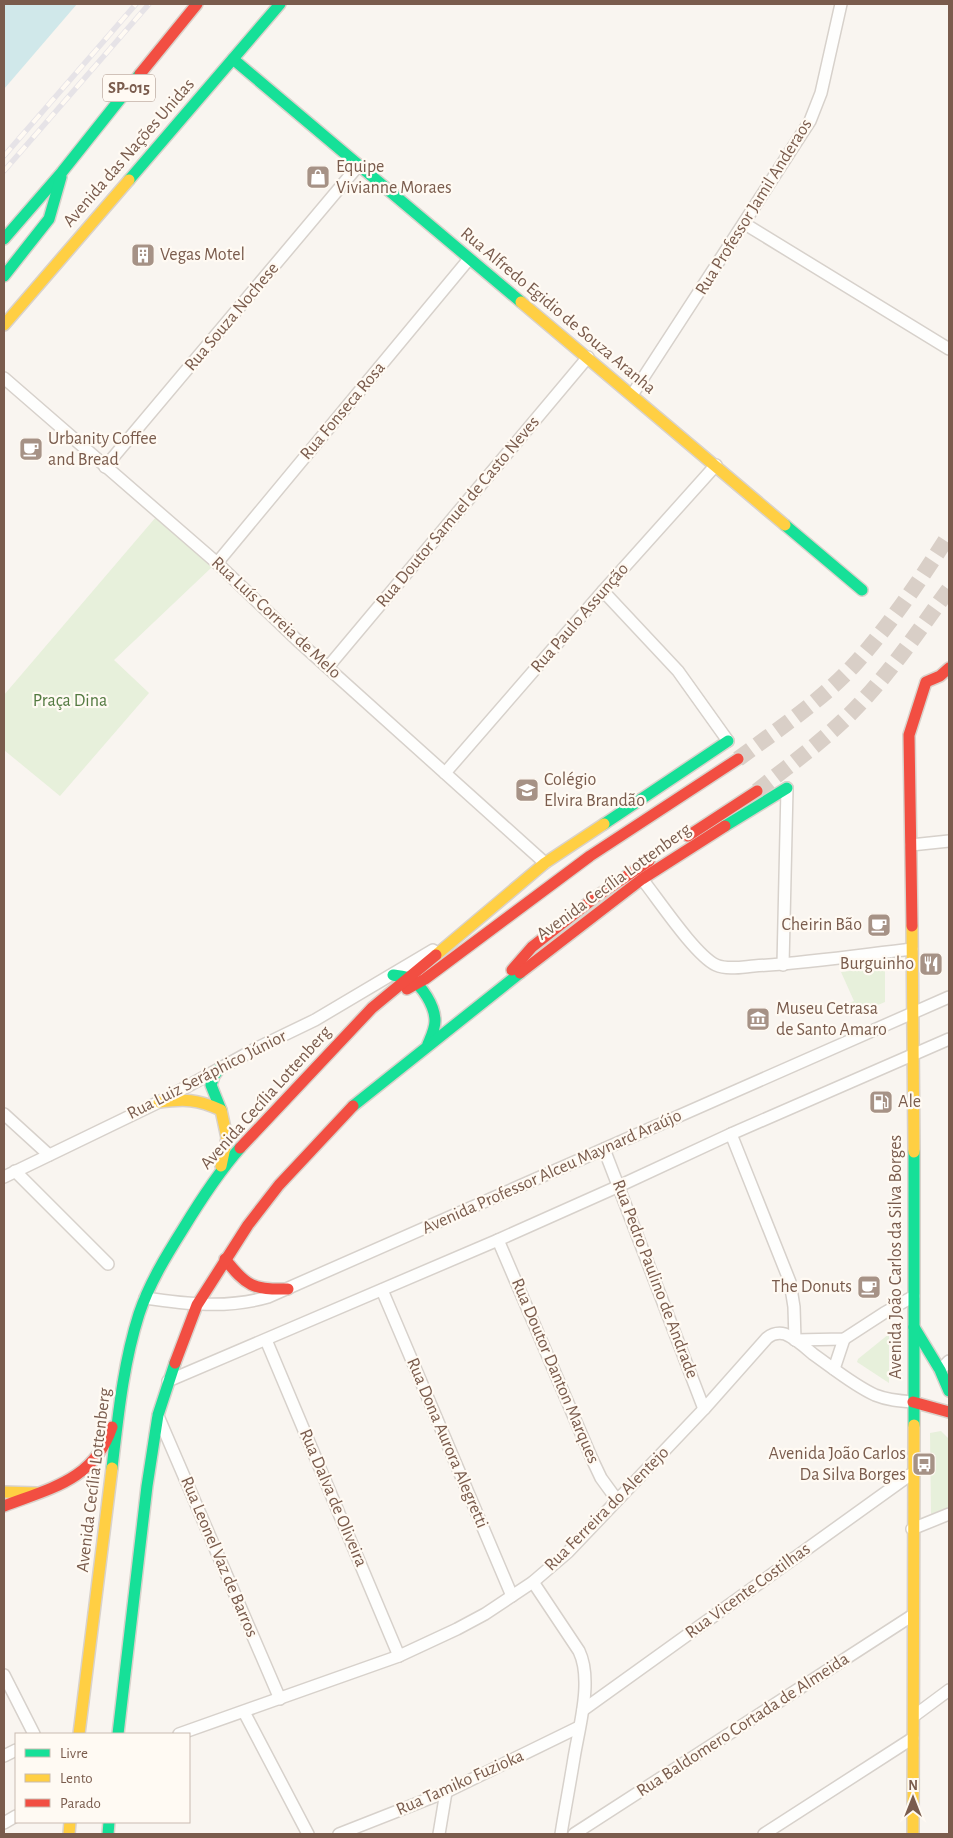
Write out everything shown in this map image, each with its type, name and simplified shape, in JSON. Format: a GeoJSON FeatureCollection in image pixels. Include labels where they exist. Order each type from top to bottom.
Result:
{"type":"FeatureCollection","features":[{"type":"Feature","properties":{"kind":"main road","name":"SP-015"},"geometry":{"type":"LineString","coordinates":[[4,239],[62,172],[197,4]]}},
{"type":"Feature","properties":{"kind":"main road","name":"Avenida das Nações Unidas"},"geometry":{"type":"LineString","coordinates":[[4,325],[280,4]]}},
{"type":"Feature","properties":{"kind":"main road","name":"Rua Alfredo Egidio de Souza Aranha"},"geometry":{"type":"LineString","coordinates":[[233,59],[862,590]]}},
{"type":"Feature","properties":{"kind":"main road"},"geometry":{"type":"LineString","coordinates":[[4,276],[49,219],[62,172]]}},
{"type":"Feature","properties":{"kind":"main road","name":"Avenida João Carlos da Silva Borges"},"geometry":{"type":"LineString","coordinates":[[913,1834],[914,1055],[909,735],[926,682],[940,676],[949,668]]}},
{"type":"Feature","properties":{"kind":"main road"},"geometry":{"type":"LineString","coordinates":[[412,981],[458,935],[545,863],[728,741]]}},
{"type":"Feature","properties":{"kind":"main road"},"geometry":{"type":"LineString","coordinates":[[393,975],[412,981],[425,979],[590,856],[738,759]]}},
{"type":"Feature","properties":{"kind":"main road","name":"Avenida Cecília Lottenberg"},"geometry":{"type":"LineString","coordinates":[[118,1733],[147,1486],[158,1415],[168,1381],[197,1305],[248,1224],[279,1185],[367,1093],[489,996],[642,879],[787,788]]}},
{"type":"Feature","properties":{"kind":"main road"},"geometry":{"type":"LineString","coordinates":[[489,996],[532,947],[590,902],[757,791]]}},
{"type":"Feature","properties":{"kind":"main road"},"geometry":{"type":"LineString","coordinates":[[412,981],[425,996],[435,1016],[434,1028],[428,1044]]}},
{"type":"Feature","properties":{"kind":"main road","name":"Avenida Cecília Lottenberg"},"geometry":{"type":"LineString","coordinates":[[79,1733],[120,1404],[129,1352],[145,1298],[168,1253],[218,1174],[239,1149],[372,1008],[412,981]]}},
{"type":"Feature","properties":{"kind":"main road"},"geometry":{"type":"LineString","coordinates":[[218,1174],[227,1148],[227,1134],[221,1110],[211,1085],[219,1069]]}},
{"type":"Feature","properties":{"kind":"main road"},"geometry":{"type":"LineString","coordinates":[[159,1102],[199,1099],[221,1110]]}},
{"type":"Feature","properties":{"kind":"main road"},"geometry":{"type":"LineString","coordinates":[[225,1259],[249,1285],[258,1289],[288,1289]]}},
{"type":"Feature","properties":{"kind":"main road"},"geometry":{"type":"LineString","coordinates":[[914,1327],[940,1370],[949,1391]]}},
{"type":"Feature","properties":{"kind":"main road"},"geometry":{"type":"LineString","coordinates":[[913,1402],[949,1412]]}},
{"type":"Feature","properties":{"kind":"main road"},"geometry":{"type":"LineString","coordinates":[[4,1506],[76,1476],[94,1462],[109,1437],[120,1404]]}},
{"type":"Feature","properties":{"kind":"main road"},"geometry":{"type":"LineString","coordinates":[[4,1492],[37,1493]]}},
{"type":"Feature","properties":{"kind":"street","name":"Rua Professor Jamil Anderaos"},"geometry":{"type":"LineString","coordinates":[[632,395],[745,224],[810,121],[821,92],[841,4]]}},
{"type":"Feature","properties":{"kind":"street","name":"Rua Souza Nochese"},"geometry":{"type":"LineString","coordinates":[[105,468],[358,166]]}},
{"type":"Feature","properties":{"kind":"street"},"geometry":{"type":"LineString","coordinates":[[745,224],[949,349]]}},
{"type":"Feature","properties":{"kind":"street","name":"Rua Fonseca Rosa"},"geometry":{"type":"LineString","coordinates":[[217,563],[469,259]]}},
{"type":"Feature","properties":{"kind":"street","name":"Rua Doutor Samuel de Casto Neves"},"geometry":{"type":"LineString","coordinates":[[328,667],[588,357]]}},
{"type":"Feature","properties":{"kind":"street","name":"Rua Luís Correia de Melo"},"geometry":{"type":"LineString","coordinates":[[4,378],[105,468],[217,563],[328,667],[545,863]]}},
{"type":"Feature","properties":{"kind":"street","name":"Rua Paulo Assunção"},"geometry":{"type":"LineString","coordinates":[[445,773],[603,591],[716,465]]}},
{"type":"Feature","properties":{"kind":"street"},"geometry":{"type":"LineString","coordinates":[[603,591],[678,671],[728,741]]}},
{"type":"Feature","properties":{"kind":"street"},"geometry":{"type":"LineString","coordinates":[[783,965],[787,788]]}},
{"type":"Feature","properties":{"kind":"street"},"geometry":{"type":"LineString","coordinates":[[911,845],[949,842]]}},
{"type":"Feature","properties":{"kind":"street"},"geometry":{"type":"LineString","coordinates":[[642,879],[695,947],[707,959],[717,965],[728,968],[783,965],[912,949]]}},
{"type":"Feature","properties":{"kind":"street","name":"Rua Luiz Seráphico Júnior"},"geometry":{"type":"LineString","coordinates":[[4,1177],[159,1102],[315,1020],[458,935]]}},
{"type":"Feature","properties":{"kind":"street","name":"Avenida Professor Alceu Maynard Araújo"},"geometry":{"type":"LineString","coordinates":[[145,1298],[197,1305],[256,1301],[288,1289],[949,997]]}},
{"type":"Feature","properties":{"kind":"street"},"geometry":{"type":"LineString","coordinates":[[168,1381],[498,1240],[731,1134],[949,1039]]}},
{"type":"Feature","properties":{"kind":"street"},"geometry":{"type":"LineString","coordinates":[[4,1114],[49,1155]]}},
{"type":"Feature","properties":{"kind":"street"},"geometry":{"type":"LineString","coordinates":[[731,1134],[790,1282],[794,1307],[795,1340],[844,1339],[914,1296]]}},
{"type":"Feature","properties":{"kind":"street","name":"Rua Pedro Paulino de Andrade"},"geometry":{"type":"LineString","coordinates":[[604,1149],[704,1409]]}},
{"type":"Feature","properties":{"kind":"street"},"geometry":{"type":"LineString","coordinates":[[15,1171],[108,1264]]}},
{"type":"Feature","properties":{"kind":"street","name":"Rua Doutor Danton Marques"},"geometry":{"type":"LineString","coordinates":[[498,1240],[592,1459],[601,1478],[617,1500]]}},
{"type":"Feature","properties":{"kind":"street","name":"Rua Dona Aurora Alegretti"},"geometry":{"type":"LineString","coordinates":[[382,1290],[512,1596]]}},
{"type":"Feature","properties":{"kind":"street","name":"Rua Ferreira do Alentejo"},"geometry":{"type":"LineString","coordinates":[[182,1733],[399,1656],[457,1629],[533,1582],[568,1552],[704,1409],[766,1338],[772,1334],[785,1334],[834,1369],[879,1397],[913,1402]]}},
{"type":"Feature","properties":{"kind":"street"},"geometry":{"type":"LineString","coordinates":[[834,1369],[844,1339]]}},
{"type":"Feature","properties":{"kind":"street","name":"Rua Dalva de Oliveira"},"geometry":{"type":"LineString","coordinates":[[266,1340],[399,1656]]}},
{"type":"Feature","properties":{"kind":"street"},"geometry":{"type":"LineString","coordinates":[[940,1370],[949,1361]]}},
{"type":"Feature","properties":{"kind":"street","name":"Rua Leonel Vaz de Barros"},"geometry":{"type":"LineString","coordinates":[[158,1415],[280,1699]]}},
{"type":"Feature","properties":{"kind":"street","name":"Rua Vicente Costilhas"},"geometry":{"type":"LineString","coordinates":[[582,1710],[914,1472]]}},
{"type":"Feature","properties":{"kind":"street"},"geometry":{"type":"LineString","coordinates":[[912,1529],[949,1514]]}},
{"type":"Feature","properties":{"kind":"street"},"geometry":{"type":"LineString","coordinates":[[533,1582],[583,1660],[585,1678],[580,1727],[561,1834]]}},
{"type":"Feature","properties":{"kind":"street","name":"Rua Baldomero Cortada de Almeida"},"geometry":{"type":"LineString","coordinates":[[574,1834],[913,1615]]}},
{"type":"Feature","properties":{"kind":"street"},"geometry":{"type":"LineString","coordinates":[[4,1675],[33,1733]]}},
{"type":"Feature","properties":{"kind":"street"},"geometry":{"type":"LineString","coordinates":[[914,1716],[949,1690]]}},
{"type":"Feature","properties":{"kind":"street"},"geometry":{"type":"LineString","coordinates":[[244,1712],[308,1834]]}},
{"type":"Feature","properties":{"kind":"street","name":"Rua Tamiko Fuzioka"},"geometry":{"type":"LineString","coordinates":[[338,1834],[446,1792],[580,1727]]}},
{"type":"Feature","properties":{"kind":"street"},"geometry":{"type":"LineString","coordinates":[[764,1834],[913,1738]]}},
{"type":"Feature","properties":{"kind":"street"},"geometry":{"type":"LineString","coordinates":[[439,1834],[446,1792]]}},
{"type":"Feature","properties":{"kind":"street"},"geometry":{"type":"LineString","coordinates":[[4,1823],[15,1817]]}},
{"type":"Feature","properties":{"kind":"green space","name":"Praça Dina"},"geometry":{"type":"Polygon","coordinates":[[[156,517],[212,567],[114,660],[149,693],[60,796],[4,750],[4,695],[156,517]]]}},
{"type":"Feature","properties":{"kind":"green space"},"geometry":{"type":"Polygon","coordinates":[[[885,967],[885,1002],[852,1016],[847,1004],[854,1001],[841,972],[885,967]]]}},
{"type":"Feature","properties":{"kind":"green space"},"geometry":{"type":"Polygon","coordinates":[[[889,1334],[889,1383],[857,1362],[858,1359],[889,1334]]]}},
{"type":"Feature","properties":{"kind":"green space"},"geometry":{"type":"Polygon","coordinates":[[[941,1431],[949,1439],[949,1507],[931,1514],[930,1433],[941,1431]]]}},
{"type":"Feature","properties":{"kind":"water"},"geometry":{"type":"Polygon","coordinates":[[[4,4],[77,4],[4,89],[4,4]]]}},
{"type":"Feature","properties":{"kind":"tunnel"},"geometry":{"type":"LineString","coordinates":[[738,759],[813,703],[854,665],[892,618],[949,535]]}},
{"type":"Feature","properties":{"kind":"tunnel"},"geometry":{"type":"LineString","coordinates":[[757,791],[825,737],[861,703],[900,655],[949,589]]}},
{"type":"Feature","properties":{"kind":"railway"},"geometry":{"type":"LineString","coordinates":[[4,156],[136,4]]}},
{"type":"Feature","properties":{"kind":"railway"},"geometry":{"type":"LineString","coordinates":[[4,171],[149,4]]}},
{"type":"Feature","properties":{"kind":"traffic: fast"},"geometry":{"type":"LineString","coordinates":[[129,180],[280,4]]}},
{"type":"Feature","properties":{"kind":"traffic: fast"},"geometry":{"type":"LineString","coordinates":[[233,59],[521,302]]}},
{"type":"Feature","properties":{"kind":"traffic: fast"},"geometry":{"type":"LineString","coordinates":[[4,239],[62,172],[140,74]]}},
{"type":"Feature","properties":{"kind":"traffic: fast"},"geometry":{"type":"LineString","coordinates":[[4,276],[49,219],[61,177]]}},
{"type":"Feature","properties":{"kind":"traffic: fast"},"geometry":{"type":"LineString","coordinates":[[785,525],[862,590]]}},
{"type":"Feature","properties":{"kind":"traffic: fast"},"geometry":{"type":"LineString","coordinates":[[604,824],[728,741]]}},
{"type":"Feature","properties":{"kind":"traffic: fast"},"geometry":{"type":"LineString","coordinates":[[725,826],[787,788]]}},
{"type":"Feature","properties":{"kind":"traffic: fast"},"geometry":{"type":"LineString","coordinates":[[353,1106],[520,973]]}},
{"type":"Feature","properties":{"kind":"traffic: fast"},"geometry":{"type":"LineString","coordinates":[[393,975],[407,977],[414,981],[430,1003],[435,1021],[434,1030],[428,1044]]}},
{"type":"Feature","properties":{"kind":"traffic: fast"},"geometry":{"type":"LineString","coordinates":[[219,1069],[211,1085],[221,1110]]}},
{"type":"Feature","properties":{"kind":"traffic: fast"},"geometry":{"type":"LineString","coordinates":[[112,1468],[125,1371],[133,1333],[143,1303],[170,1249],[217,1177],[240,1148]]}},
{"type":"Feature","properties":{"kind":"traffic: fast"},"geometry":{"type":"LineString","coordinates":[[914,1152],[914,1425]]}},
{"type":"Feature","properties":{"kind":"traffic: fast"},"geometry":{"type":"LineString","coordinates":[[914,1327],[940,1370],[949,1391]]}},
{"type":"Feature","properties":{"kind":"traffic: fast"},"geometry":{"type":"LineString","coordinates":[[118,1733],[147,1486],[158,1415],[175,1363]]}},
{"type":"Feature","properties":{"kind":"traffic: fast"},"geometry":{"type":"LineString","coordinates":[[108,1834],[109,1823]]}},
{"type":"Feature","properties":{"kind":"traffic: slow"},"geometry":{"type":"LineString","coordinates":[[4,325],[129,180]]}},
{"type":"Feature","properties":{"kind":"traffic: slow"},"geometry":{"type":"LineString","coordinates":[[521,302],[785,525]]}},
{"type":"Feature","properties":{"kind":"traffic: slow"},"geometry":{"type":"LineString","coordinates":[[436,955],[545,863],[604,824]]}},
{"type":"Feature","properties":{"kind":"traffic: slow"},"geometry":{"type":"LineString","coordinates":[[912,926],[914,1152]]}},
{"type":"Feature","properties":{"kind":"traffic: slow"},"geometry":{"type":"LineString","coordinates":[[159,1102],[191,1101],[221,1110],[227,1138],[221,1166]]}},
{"type":"Feature","properties":{"kind":"traffic: slow"},"geometry":{"type":"LineString","coordinates":[[913,1834],[914,1425]]}},
{"type":"Feature","properties":{"kind":"traffic: slow"},"geometry":{"type":"LineString","coordinates":[[79,1733],[112,1468]]}},
{"type":"Feature","properties":{"kind":"traffic: slow"},"geometry":{"type":"LineString","coordinates":[[4,1492],[37,1493]]}},
{"type":"Feature","properties":{"kind":"traffic: slow"},"geometry":{"type":"LineString","coordinates":[[69,1834],[70,1823]]}},
{"type":"Feature","properties":{"kind":"traffic: jam"},"geometry":{"type":"LineString","coordinates":[[140,74],[197,4]]}},
{"type":"Feature","properties":{"kind":"traffic: jam"},"geometry":{"type":"LineString","coordinates":[[912,926],[909,735],[926,682],[940,676],[949,668]]}},
{"type":"Feature","properties":{"kind":"traffic: jam"},"geometry":{"type":"LineString","coordinates":[[407,989],[425,979],[590,856],[738,759]]}},
{"type":"Feature","properties":{"kind":"traffic: jam"},"geometry":{"type":"LineString","coordinates":[[688,836],[757,791]]}},
{"type":"Feature","properties":{"kind":"traffic: jam"},"geometry":{"type":"LineString","coordinates":[[520,973],[642,879],[725,826]]}},
{"type":"Feature","properties":{"kind":"traffic: jam"},"geometry":{"type":"LineString","coordinates":[[512,970],[532,947],[597,896],[649,861]]}},
{"type":"Feature","properties":{"kind":"traffic: jam"},"geometry":{"type":"LineString","coordinates":[[240,1148],[372,1008],[436,955]]}},
{"type":"Feature","properties":{"kind":"traffic: jam"},"geometry":{"type":"LineString","coordinates":[[175,1363],[197,1305],[248,1225],[279,1185],[353,1106]]}},
{"type":"Feature","properties":{"kind":"traffic: jam"},"geometry":{"type":"LineString","coordinates":[[225,1259],[245,1281],[251,1284],[266,1289],[288,1289]]}},
{"type":"Feature","properties":{"kind":"traffic: jam"},"geometry":{"type":"LineString","coordinates":[[913,1402],[949,1412]]}},
{"type":"Feature","properties":{"kind":"traffic: jam"},"geometry":{"type":"LineString","coordinates":[[4,1506],[54,1487],[82,1471],[104,1445],[112,1427]]}},
{"type":"Feature","properties":{"kind":"place","name":"Equipe Vivianne Moraes"},"geometry":{"type":"Point","coordinates":[318,177]}},
{"type":"Feature","properties":{"kind":"place","name":"Vegas Motel"},"geometry":{"type":"Point","coordinates":[143,255]}},
{"type":"Feature","properties":{"kind":"place","name":"Urbanity Coffee and Bread"},"geometry":{"type":"Point","coordinates":[31,449]}},
{"type":"Feature","properties":{"kind":"place","name":"Colégio Elvira Brandão"},"geometry":{"type":"Point","coordinates":[527,790]}},
{"type":"Feature","properties":{"kind":"place","name":"Cheirin Bão"},"geometry":{"type":"Point","coordinates":[879,925]}},
{"type":"Feature","properties":{"kind":"place","name":"Burguinho"},"geometry":{"type":"Point","coordinates":[931,964]}},
{"type":"Feature","properties":{"kind":"place","name":"Museu Cetrasa de Santo Amaro"},"geometry":{"type":"Point","coordinates":[758,1019]}},
{"type":"Feature","properties":{"kind":"place","name":"Ale"},"geometry":{"type":"Point","coordinates":[881,1102]}},
{"type":"Feature","properties":{"kind":"place","name":"The Donuts"},"geometry":{"type":"Point","coordinates":[869,1287]}},
{"type":"Feature","properties":{"kind":"place","name":"Avenida João Carlos Da Silva Borges"},"geometry":{"type":"Point","coordinates":[924,1464]}}]}
